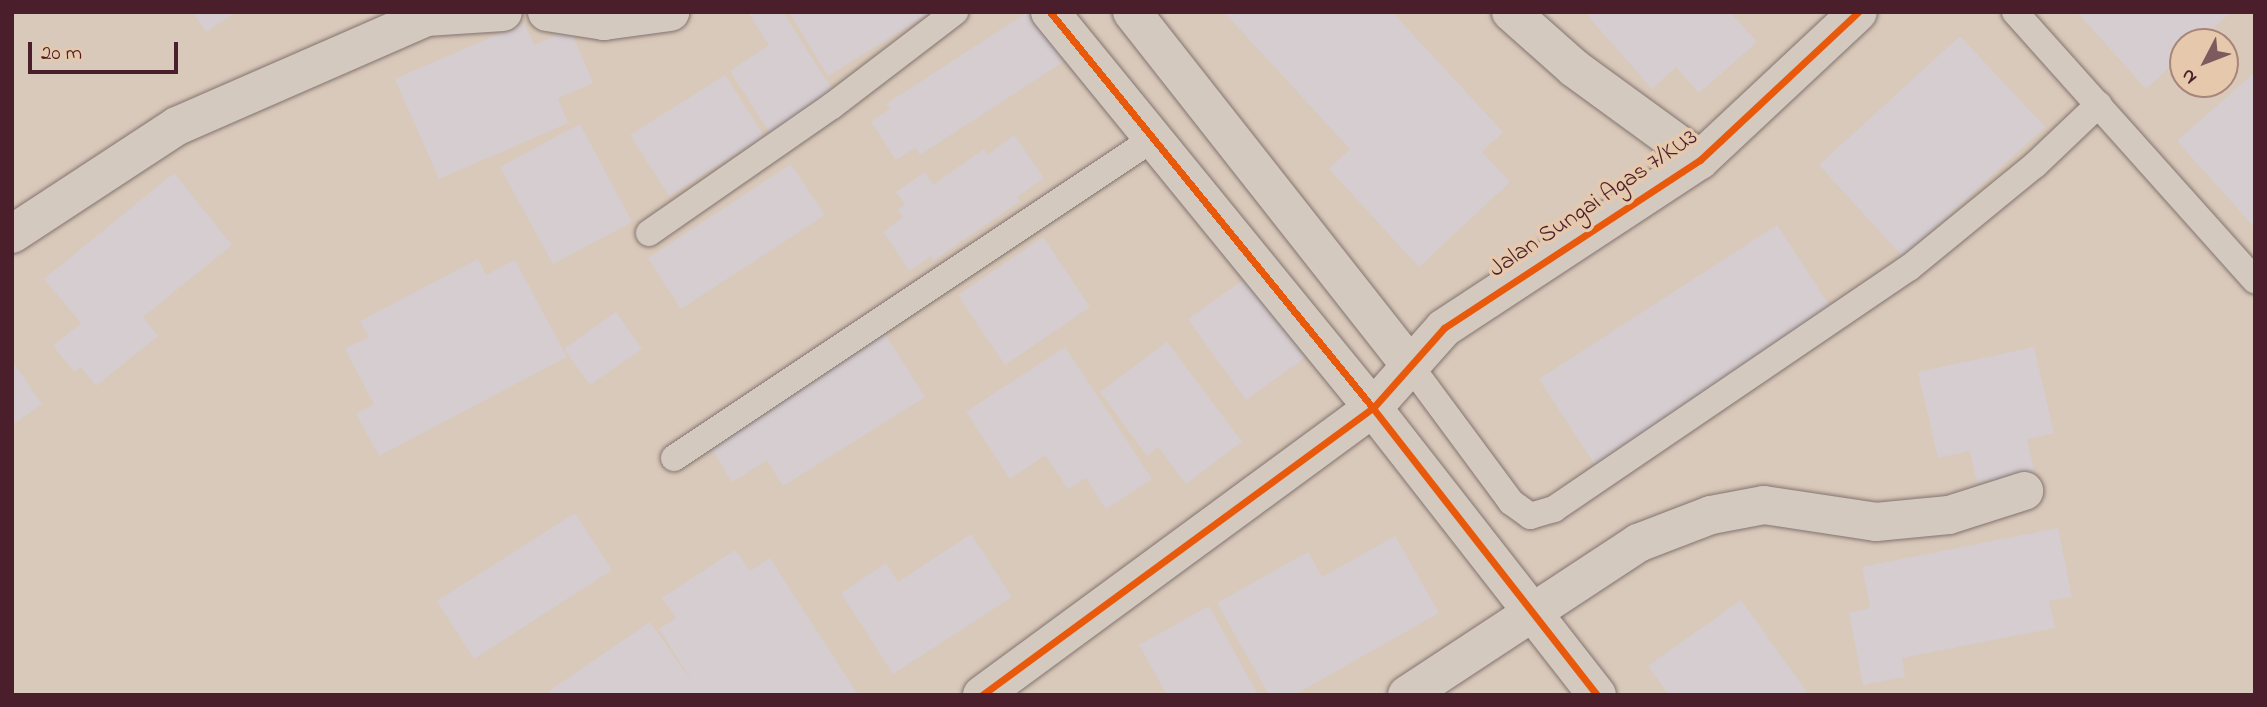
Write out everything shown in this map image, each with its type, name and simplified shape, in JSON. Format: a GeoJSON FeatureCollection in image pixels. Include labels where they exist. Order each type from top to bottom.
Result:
{"type":"FeatureCollection","features":[{"type":"Feature","properties":{"kind":"street"},"geometry":{"type":"LineString","coordinates":[[12,234],[177,127],[426,17],[503,12]]}},
{"type":"Feature","properties":{"kind":"street"},"geometry":{"type":"LineString","coordinates":[[547,12],[604,21],[670,12]]}},
{"type":"Feature","properties":{"kind":"street"},"geometry":{"type":"LineString","coordinates":[[1049,12],[1151,140],[1373,408],[1597,695]]}},
{"type":"Feature","properties":{"kind":"street"},"geometry":{"type":"LineString","coordinates":[[1132,12],[1409,364]]}},
{"type":"Feature","properties":{"kind":"street"},"geometry":{"type":"LineString","coordinates":[[1511,12],[1574,68],[1700,160]]}},
{"type":"Feature","properties":{"kind":"street","name":"Jalan Sungai Agas 7/KU3"},"geometry":{"type":"LineString","coordinates":[[982,695],[1373,408],[1409,364],[1444,328],[1700,160],[1858,12]]}},
{"type":"Feature","properties":{"kind":"street"},"geometry":{"type":"LineString","coordinates":[[1407,695],[1638,543],[1711,516],[1764,505],[1876,522],[1949,515],[2024,491]]}},
{"type":"Feature","properties":{"kind":"lane"},"geometry":{"type":"LineString","coordinates":[[649,233],[832,106],[955,12]]}},
{"type":"Feature","properties":{"kind":"lane"},"geometry":{"type":"LineString","coordinates":[[2015,12],[2255,281]]}},
{"type":"Feature","properties":{"kind":"lane"},"geometry":{"type":"LineString","coordinates":[[1409,364],[1511,502],[1530,516],[1554,509],[1909,268],[2035,165],[2099,104]]}},
{"type":"Feature","properties":{"kind":"lane"},"geometry":{"type":"LineString","coordinates":[[674,458],[1151,140]]}},
{"type":"Feature","properties":{"kind":"building"},"geometry":{"type":"Polygon","coordinates":[[[193,12],[236,12],[206,32],[193,12]]]}},
{"type":"Feature","properties":{"kind":"building"},"geometry":{"type":"Polygon","coordinates":[[[748,12],[783,12],[835,94],[771,135],[730,71],[769,45],[748,12]]]}},
{"type":"Feature","properties":{"kind":"building"},"geometry":{"type":"Polygon","coordinates":[[[789,12],[931,12],[828,76],[789,12]]]}},
{"type":"Feature","properties":{"kind":"building"},"geometry":{"type":"Polygon","coordinates":[[[1028,12],[1035,12],[1066,60],[920,155],[915,148],[896,160],[871,122],[890,109],[886,104],[1028,12]]]}},
{"type":"Feature","properties":{"kind":"building"},"geometry":{"type":"Polygon","coordinates":[[[1224,12],[1392,12],[1503,132],[1482,152],[1510,182],[1419,267],[1329,169],[1350,149],[1224,12]]]}},
{"type":"Feature","properties":{"kind":"building"},"geometry":{"type":"Polygon","coordinates":[[[1593,12],[1730,12],[1757,42],[1699,93],[1676,67],[1652,89],[1588,16],[1593,12]]]}},
{"type":"Feature","properties":{"kind":"building"},"geometry":{"type":"Polygon","coordinates":[[[2077,12],[2231,12],[2213,28],[2169,28],[2169,68],[2146,89],[2077,12]]]}},
{"type":"Feature","properties":{"kind":"building"},"geometry":{"type":"Polygon","coordinates":[[[524,23],[534,45],[570,29],[593,83],[558,98],[568,123],[439,179],[395,79],[524,23]]]}},
{"type":"Feature","properties":{"kind":"building"},"geometry":{"type":"Polygon","coordinates":[[[1960,36],[2045,127],[1903,257],[1819,165],[1960,36]]]}},
{"type":"Feature","properties":{"kind":"building"},"geometry":{"type":"Polygon","coordinates":[[[2255,72],[2255,228],[2177,141],[2226,98],[2239,98],[2239,86],[2255,72]]]}},
{"type":"Feature","properties":{"kind":"building"},"geometry":{"type":"Polygon","coordinates":[[[725,75],[764,136],[669,196],[630,135],[725,75]]]}},
{"type":"Feature","properties":{"kind":"building"},"geometry":{"type":"Polygon","coordinates":[[[580,124],[632,222],[553,264],[500,167],[580,124]]]}},
{"type":"Feature","properties":{"kind":"building"},"geometry":{"type":"Polygon","coordinates":[[[1014,135],[1044,178],[1017,197],[1020,201],[933,261],[931,256],[910,271],[883,232],[903,217],[898,210],[905,204],[896,192],[925,172],[933,185],[984,149],[988,155],[1014,135]]]}},
{"type":"Feature","properties":{"kind":"building"},"geometry":{"type":"Polygon","coordinates":[[[791,164],[825,215],[681,309],[648,258],[791,164]]]}},
{"type":"Feature","properties":{"kind":"building"},"geometry":{"type":"Polygon","coordinates":[[[174,173],[232,245],[143,317],[158,336],[96,386],[81,367],[74,372],[53,346],[81,323],[44,279],[174,173]]]}},
{"type":"Feature","properties":{"kind":"building"},"geometry":{"type":"Polygon","coordinates":[[[1777,225],[1835,314],[1597,468],[1539,379],[1777,225]]]}},
{"type":"Feature","properties":{"kind":"building"},"geometry":{"type":"Polygon","coordinates":[[[1043,237],[1090,307],[1005,365],[958,295],[1043,237]]]}},
{"type":"Feature","properties":{"kind":"building"},"geometry":{"type":"Polygon","coordinates":[[[478,259],[486,275],[515,260],[567,357],[379,456],[356,414],[374,404],[345,349],[369,337],[360,321],[478,259]]]}},
{"type":"Feature","properties":{"kind":"building"},"geometry":{"type":"Polygon","coordinates":[[[1249,276],[1306,357],[1246,400],[1188,319],[1249,276]]]}},
{"type":"Feature","properties":{"kind":"building"},"geometry":{"type":"Polygon","coordinates":[[[616,312],[642,349],[590,385],[564,349],[616,312]]]}},
{"type":"Feature","properties":{"kind":"building"},"geometry":{"type":"Polygon","coordinates":[[[881,328],[925,397],[783,486],[767,460],[732,482],[705,438],[881,328]]]}},
{"type":"Feature","properties":{"kind":"building"},"geometry":{"type":"Polygon","coordinates":[[[1167,342],[1242,442],[1186,484],[1158,447],[1147,456],[1100,392],[1167,342]]]}},
{"type":"Feature","properties":{"kind":"building"},"geometry":{"type":"Polygon","coordinates":[[[1065,347],[1152,479],[1106,509],[1086,478],[1068,489],[1045,455],[1010,479],[966,412],[1065,347]]]}},
{"type":"Feature","properties":{"kind":"building"},"geometry":{"type":"Polygon","coordinates":[[[2034,347],[2054,433],[2027,439],[2034,471],[1977,483],[1970,451],[1938,458],[1918,372],[2034,347]]]}},
{"type":"Feature","properties":{"kind":"building"},"geometry":{"type":"Polygon","coordinates":[[[12,361],[42,404],[12,425],[12,361]]]}},
{"type":"Feature","properties":{"kind":"building"},"geometry":{"type":"Polygon","coordinates":[[[575,513],[612,570],[474,659],[437,601],[575,513]]]}},
{"type":"Feature","properties":{"kind":"building"},"geometry":{"type":"Polygon","coordinates":[[[2058,528],[2072,597],[2049,601],[2055,628],[1902,658],[1905,677],[1863,685],[1849,613],[1870,608],[1862,567],[2058,528]]]}},
{"type":"Feature","properties":{"kind":"building"},"geometry":{"type":"Polygon","coordinates":[[[971,534],[1012,597],[893,674],[841,593],[886,563],[898,582],[971,534]]]}},
{"type":"Feature","properties":{"kind":"building"},"geometry":{"type":"Polygon","coordinates":[[[1395,536],[1439,613],[1294,695],[1269,695],[1217,603],[1308,552],[1322,577],[1395,536]]]}},
{"type":"Feature","properties":{"kind":"building"},"geometry":{"type":"Polygon","coordinates":[[[735,550],[750,571],[770,558],[858,695],[551,695],[549,691],[650,622],[697,689],[659,629],[676,618],[662,598],[735,550]]]}},
{"type":"Feature","properties":{"kind":"building"},"geometry":{"type":"Polygon","coordinates":[[[1741,600],[1809,695],[1669,695],[1648,666],[1741,600]]]}},
{"type":"Feature","properties":{"kind":"building"},"geometry":{"type":"Polygon","coordinates":[[[1209,606],[1258,695],[1167,695],[1139,645],[1209,606]]]}},
{"type":"Feature","properties":{"kind":"cycle path"},"geometry":{"type":"LineString","coordinates":[[982,695],[1373,408],[1050,12]]}},
{"type":"Feature","properties":{"kind":"cycle path"},"geometry":{"type":"LineString","coordinates":[[1597,695],[1373,408],[1444,328],[1700,160],[1858,12]]}}]}
